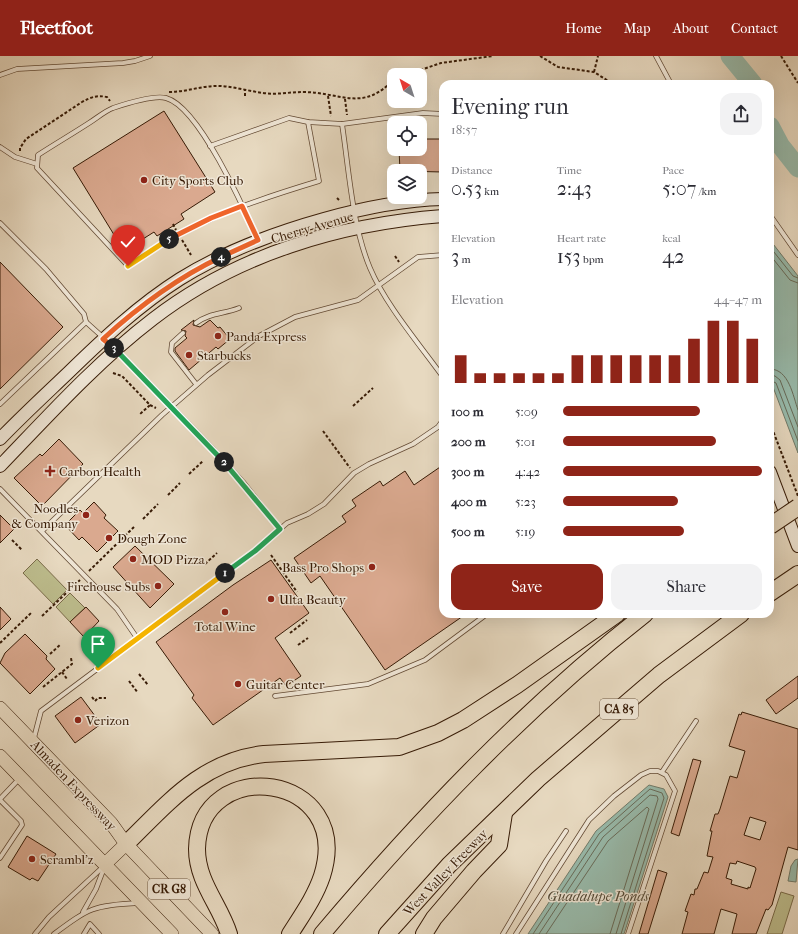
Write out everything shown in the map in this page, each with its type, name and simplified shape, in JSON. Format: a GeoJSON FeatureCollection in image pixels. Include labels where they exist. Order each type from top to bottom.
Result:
{"type":"FeatureCollection","features":[{"type":"Feature","properties":{"kind":"highway"},"geometry":{"type":"LineString","coordinates":[[774,523],[798,507]]}},
{"type":"Feature","properties":{"kind":"highway"},"geometry":{"type":"LineString","coordinates":[[774,590],[798,574]]}},
{"type":"Feature","properties":{"kind":"highway"},"geometry":{"type":"LineString","coordinates":[[126,844],[194,780],[220,765],[242,757],[264,754],[399,747],[438,733],[463,720],[517,685],[611,618]]}},
{"type":"Feature","properties":{"kind":"highway"},"geometry":{"type":"LineString","coordinates":[[322,934],[386,859],[475,765],[554,691],[640,618]]}},
{"type":"Feature","properties":{"kind":"highway","name":"CA 85"},"geometry":{"type":"LineString","coordinates":[[504,813],[538,779],[610,716],[660,675],[736,618]]}},
{"type":"Feature","properties":{"kind":"highway"},"geometry":{"type":"LineString","coordinates":[[229,934],[202,877],[198,865],[198,835],[202,823],[218,802],[240,790],[263,786],[289,791],[300,798],[317,816],[325,840],[325,863],[314,897],[290,934]]}},
{"type":"Feature","properties":{"kind":"highway"},"geometry":{"type":"LineString","coordinates":[[424,934],[434,918],[474,871],[499,845],[504,813]]}},
{"type":"Feature","properties":{"kind":"highway","name":"West Valley Freeway"},"geometry":{"type":"LineString","coordinates":[[388,934],[449,865],[474,839],[504,813]]}},
{"type":"Feature","properties":{"kind":"main road","name":"Almaden Expressway"},"geometry":{"type":"LineString","coordinates":[[0,708],[111,823],[126,844],[212,934]]}},
{"type":"Feature","properties":{"kind":"main road","name":"CR G8"},"geometry":{"type":"LineString","coordinates":[[0,756],[143,902],[172,934]]}},
{"type":"Feature","properties":{"kind":"main road"},"geometry":{"type":"LineString","coordinates":[[105,864],[126,844]]}},
{"type":"Feature","properties":{"kind":"street","name":"Cherry Avenue"},"geometry":{"type":"LineString","coordinates":[[0,439],[134,311],[181,278],[210,262],[284,230],[355,211],[424,199],[439,199]]}},
{"type":"Feature","properties":{"kind":"street","name":"Cherry Avenue"},"geometry":{"type":"LineString","coordinates":[[0,466],[116,349],[153,318],[214,279],[292,245],[359,228],[406,219],[439,216]]}},
{"type":"Feature","properties":{"kind":"street"},"geometry":{"type":"LineString","coordinates":[[774,483],[798,546]]}},
{"type":"Feature","properties":{"kind":"lane"},"geometry":{"type":"LineString","coordinates":[[0,75],[17,69],[123,63],[150,56]]}},
{"type":"Feature","properties":{"kind":"lane"},"geometry":{"type":"LineString","coordinates":[[656,56],[669,80]]}},
{"type":"Feature","properties":{"kind":"lane"},"geometry":{"type":"LineString","coordinates":[[258,240],[242,206],[229,177],[192,118],[183,107],[174,101],[165,98],[152,98],[111,109],[38,155],[37,168],[128,266],[155,248],[211,218],[242,206],[319,181],[308,122]]}},
{"type":"Feature","properties":{"kind":"lane"},"geometry":{"type":"LineString","coordinates":[[210,146],[289,118],[308,122],[342,124],[423,113],[439,114]]}},
{"type":"Feature","properties":{"kind":"lane"},"geometry":{"type":"LineString","coordinates":[[342,124],[355,211],[370,268],[379,286],[439,371]]}},
{"type":"Feature","properties":{"kind":"lane"},"geometry":{"type":"LineString","coordinates":[[0,147],[15,157],[37,164]]}},
{"type":"Feature","properties":{"kind":"lane"},"geometry":{"type":"LineString","coordinates":[[774,221],[798,255]]}},
{"type":"Feature","properties":{"kind":"lane"},"geometry":{"type":"LineString","coordinates":[[0,223],[46,269],[84,314],[86,322],[103,339],[116,349],[243,482],[280,529]]}},
{"type":"Feature","properties":{"kind":"lane"},"geometry":{"type":"LineString","coordinates":[[42,531],[196,384],[258,336],[295,317],[358,300],[418,257],[439,255]]}},
{"type":"Feature","properties":{"kind":"lane"},"geometry":{"type":"LineString","coordinates":[[196,323],[207,316],[226,314],[239,308]]}},
{"type":"Feature","properties":{"kind":"lane"},"geometry":{"type":"LineString","coordinates":[[0,404],[86,322]]}},
{"type":"Feature","properties":{"kind":"lane"},"geometry":{"type":"LineString","coordinates":[[183,334],[172,344],[170,352],[196,384]]}},
{"type":"Feature","properties":{"kind":"lane"},"geometry":{"type":"LineString","coordinates":[[33,742],[41,711],[255,551],[287,523],[308,514],[324,504],[354,473],[369,464],[413,444],[439,426]]}},
{"type":"Feature","properties":{"kind":"lane"},"geometry":{"type":"LineString","coordinates":[[0,489],[117,609],[137,638]]}},
{"type":"Feature","properties":{"kind":"lane"},"geometry":{"type":"LineString","coordinates":[[275,696],[368,684],[425,660],[482,618]]}},
{"type":"Feature","properties":{"kind":"lane"},"geometry":{"type":"LineString","coordinates":[[662,772],[696,721]]}},
{"type":"Feature","properties":{"kind":"lane"},"geometry":{"type":"LineString","coordinates":[[516,934],[589,820],[614,796],[641,775],[650,771],[662,772],[671,781],[675,791],[628,934]]}},
{"type":"Feature","properties":{"kind":"lane"},"geometry":{"type":"LineString","coordinates":[[0,858],[22,825],[21,821],[0,800],[21,777]]}},
{"type":"Feature","properties":{"kind":"lane"},"geometry":{"type":"LineString","coordinates":[[503,934],[546,861],[566,831]]}},
{"type":"Feature","properties":{"kind":"lane"},"geometry":{"type":"LineString","coordinates":[[82,913],[96,889],[105,864]]}},
{"type":"Feature","properties":{"kind":"lane"},"geometry":{"type":"LineString","coordinates":[[35,934],[49,917],[105,864]]}},
{"type":"Feature","properties":{"kind":"lane"},"geometry":{"type":"LineString","coordinates":[[54,934],[82,913],[98,906],[143,902]]}},
{"type":"Feature","properties":{"kind":"lane"},"geometry":{"type":"LineString","coordinates":[[84,934],[90,924],[99,934]]}},
{"type":"Feature","properties":{"kind":"path"},"geometry":{"type":"LineString","coordinates":[[426,68],[441,63],[493,56]]}},
{"type":"Feature","properties":{"kind":"path"},"geometry":{"type":"LineString","coordinates":[[540,56],[558,67],[594,72],[607,80]]}},
{"type":"Feature","properties":{"kind":"path"},"geometry":{"type":"LineString","coordinates":[[594,72],[598,56]]}},
{"type":"Feature","properties":{"kind":"path"},"geometry":{"type":"LineString","coordinates":[[781,56],[798,83]]}},
{"type":"Feature","properties":{"kind":"path"},"geometry":{"type":"LineString","coordinates":[[166,92],[178,92],[208,86],[264,93],[304,92],[345,99],[369,97],[387,85]]}},
{"type":"Feature","properties":{"kind":"path"},"geometry":{"type":"LineString","coordinates":[[244,96],[245,90]]}},
{"type":"Feature","properties":{"kind":"path"},"geometry":{"type":"LineString","coordinates":[[20,152],[20,148],[26,139],[82,102],[91,97],[100,96],[107,97],[110,101]]}},
{"type":"Feature","properties":{"kind":"path"},"geometry":{"type":"LineString","coordinates":[[328,96],[331,117]]}},
{"type":"Feature","properties":{"kind":"path"},"geometry":{"type":"LineString","coordinates":[[345,99],[347,115]]}},
{"type":"Feature","properties":{"kind":"path"},"geometry":{"type":"LineString","coordinates":[[173,224],[176,230]]}},
{"type":"Feature","properties":{"kind":"path"},"geometry":{"type":"LineString","coordinates":[[182,240],[191,255]]}},
{"type":"Feature","properties":{"kind":"path"},"geometry":{"type":"LineString","coordinates":[[395,256],[399,262]]}},
{"type":"Feature","properties":{"kind":"path"},"geometry":{"type":"LineString","coordinates":[[113,373],[122,376],[150,405],[156,408]]}},
{"type":"Feature","properties":{"kind":"path"},"geometry":{"type":"LineString","coordinates":[[353,406],[373,388]]}},
{"type":"Feature","properties":{"kind":"path"},"geometry":{"type":"LineString","coordinates":[[140,415],[150,405]]}},
{"type":"Feature","properties":{"kind":"path"},"geometry":{"type":"LineString","coordinates":[[323,431],[350,468]]}},
{"type":"Feature","properties":{"kind":"path"},"geometry":{"type":"LineString","coordinates":[[774,434],[798,497]]}},
{"type":"Feature","properties":{"kind":"path"},"geometry":{"type":"LineString","coordinates":[[189,474],[203,461]]}},
{"type":"Feature","properties":{"kind":"path"},"geometry":{"type":"LineString","coordinates":[[168,495],[180,483]]}},
{"type":"Feature","properties":{"kind":"path"},"geometry":{"type":"LineString","coordinates":[[143,519],[158,504]]}},
{"type":"Feature","properties":{"kind":"path"},"geometry":{"type":"LineString","coordinates":[[89,571],[134,527]]}},
{"type":"Feature","properties":{"kind":"path"},"geometry":{"type":"LineString","coordinates":[[12,540],[22,550]]}},
{"type":"Feature","properties":{"kind":"path"},"geometry":{"type":"LineString","coordinates":[[205,564],[217,554]]}},
{"type":"Feature","properties":{"kind":"path"},"geometry":{"type":"LineString","coordinates":[[271,555],[297,592]]}},
{"type":"Feature","properties":{"kind":"path"},"geometry":{"type":"LineString","coordinates":[[42,616],[80,580]]}},
{"type":"Feature","properties":{"kind":"path"},"geometry":{"type":"LineString","coordinates":[[0,643],[31,613]]}},
{"type":"Feature","properties":{"kind":"path"},"geometry":{"type":"LineString","coordinates":[[290,633],[307,620]]}},
{"type":"Feature","properties":{"kind":"path"},"geometry":{"type":"LineString","coordinates":[[298,645],[308,638]]}},
{"type":"Feature","properties":{"kind":"path"},"geometry":{"type":"LineString","coordinates":[[50,654],[60,644]]}},
{"type":"Feature","properties":{"kind":"path"},"geometry":{"type":"LineString","coordinates":[[43,687],[72,664],[71,658]]}},
{"type":"Feature","properties":{"kind":"path"},"geometry":{"type":"LineString","coordinates":[[62,672],[67,679]]}},
{"type":"Feature","properties":{"kind":"path"},"geometry":{"type":"LineString","coordinates":[[139,674],[148,685]]}},
{"type":"Feature","properties":{"kind":"path"},"geometry":{"type":"LineString","coordinates":[[129,681],[138,692]]}},
{"type":"Feature","properties":{"kind":"path"},"geometry":{"type":"LineString","coordinates":[[92,697],[95,701],[98,698],[106,698]]}},
{"type":"Feature","properties":{"kind":"green space"},"geometry":{"type":"Polygon","coordinates":[[[37,559],[67,590],[53,604],[23,573],[37,559]]]}},
{"type":"Feature","properties":{"kind":"green space"},"geometry":{"type":"Polygon","coordinates":[[[70,593],[85,608],[70,622],[56,607],[70,593]]]}},
{"type":"Feature","properties":{"kind":"green space"},"geometry":{"type":"Polygon","coordinates":[[[781,892],[794,896],[782,934],[767,934],[781,892]]]}},
{"type":"Feature","properties":{"kind":"water"},"geometry":{"type":"Polygon","coordinates":[[[774,245],[798,276],[798,453],[774,390],[774,245]]]}},
{"type":"Feature","properties":{"kind":"water","name":"Guadalupe Ponds"},"geometry":{"type":"Polygon","coordinates":[[[649,785],[664,789],[668,797],[624,934],[528,934],[596,831],[649,785]]]}},
{"type":"Feature","properties":{"kind":"water"},"geometry":{"type":"Polygon","coordinates":[[[798,859],[796,882],[788,881],[791,866],[795,860],[798,859]]]}},
{"type":"Feature","properties":{"kind":"building","name":"City Sports Club"},"geometry":{"type":"Polygon","coordinates":[[[164,111],[215,192],[181,214],[184,219],[157,236],[154,232],[124,251],[73,168],[164,111]]]}},
{"type":"Feature","properties":{"kind":"building"},"geometry":{"type":"Polygon","coordinates":[[[427,139],[439,139],[439,172],[427,172],[427,164],[400,164],[399,156],[427,156],[427,139]]]}},
{"type":"Feature","properties":{"kind":"building"},"geometry":{"type":"Polygon","coordinates":[[[0,262],[63,327],[0,389],[0,262]]]}},
{"type":"Feature","properties":{"kind":"building"},"geometry":{"type":"Polygon","coordinates":[[[194,320],[193,325],[200,327],[210,320],[218,328],[220,327],[230,339],[218,349],[216,347],[189,370],[175,351],[175,348],[187,338],[185,336],[186,331],[181,330],[194,320]]]}},
{"type":"Feature","properties":{"kind":"building"},"geometry":{"type":"Polygon","coordinates":[[[59,439],[83,464],[42,506],[14,478],[40,454],[42,456],[59,439]]]}},
{"type":"Feature","properties":{"kind":"building","name":"Bass Pro Shops"},"geometry":{"type":"Polygon","coordinates":[[[439,468],[439,618],[460,618],[385,670],[320,576],[311,583],[294,558],[346,522],[342,516],[356,506],[352,500],[380,481],[383,486],[405,471],[414,485],[439,468]]]}},
{"type":"Feature","properties":{"kind":"building"},"geometry":{"type":"Polygon","coordinates":[[[94,502],[106,515],[104,518],[118,531],[97,552],[82,537],[79,540],[65,525],[80,510],[83,513],[94,502]]]}},
{"type":"Feature","properties":{"kind":"building"},"geometry":{"type":"Polygon","coordinates":[[[0,515],[14,529],[0,543],[0,515]]]}},
{"type":"Feature","properties":{"kind":"building"},"geometry":{"type":"Polygon","coordinates":[[[135,546],[174,584],[150,608],[113,567],[135,546]]]}},
{"type":"Feature","properties":{"kind":"building"},"geometry":{"type":"Polygon","coordinates":[[[271,560],[309,613],[275,638],[301,676],[286,686],[280,678],[213,725],[192,698],[194,695],[156,642],[233,585],[271,560]]]}},
{"type":"Feature","properties":{"kind":"building"},"geometry":{"type":"Polygon","coordinates":[[[0,607],[11,619],[0,630],[0,607]]]}},
{"type":"Feature","properties":{"kind":"building"},"geometry":{"type":"Polygon","coordinates":[[[86,607],[99,621],[84,637],[70,622],[86,607]]]}},
{"type":"Feature","properties":{"kind":"building"},"geometry":{"type":"Polygon","coordinates":[[[25,634],[47,656],[46,659],[55,669],[30,694],[0,663],[5,653],[25,634]]]}},
{"type":"Feature","properties":{"kind":"building"},"geometry":{"type":"Polygon","coordinates":[[[798,676],[798,698],[776,714],[766,700],[798,676]]]}},
{"type":"Feature","properties":{"kind":"building","name":"Verizon"},"geometry":{"type":"Polygon","coordinates":[[[81,697],[101,724],[75,743],[55,716],[81,697]]]}},
{"type":"Feature","properties":{"kind":"building"},"geometry":{"type":"Polygon","coordinates":[[[742,712],[798,729],[798,850],[788,847],[772,905],[768,910],[766,909],[756,934],[732,934],[737,914],[721,909],[714,934],[682,934],[688,912],[685,911],[691,894],[694,895],[695,889],[697,889],[704,872],[708,873],[713,857],[707,856],[712,831],[710,831],[715,814],[718,814],[720,809],[730,776],[737,778],[745,751],[729,746],[739,714],[741,715],[742,712]],[[750,817],[744,835],[760,840],[766,822],[750,817]],[[737,861],[736,864],[730,863],[726,878],[732,880],[731,884],[748,889],[748,887],[750,888],[756,869],[755,867],[737,861]]]}},
{"type":"Feature","properties":{"kind":"building"},"geometry":{"type":"Polygon","coordinates":[[[693,759],[701,761],[679,836],[671,833],[693,759]]]}},
{"type":"Feature","properties":{"kind":"building"},"geometry":{"type":"Polygon","coordinates":[[[27,836],[56,854],[38,881],[32,878],[30,880],[8,867],[27,836]]]}},
{"type":"Feature","properties":{"kind":"building"},"geometry":{"type":"Polygon","coordinates":[[[658,870],[667,873],[648,934],[639,934],[658,870]]]}},
{"type":"Feature","properties":{"kind":"waterway"},"geometry":{"type":"LineString","coordinates":[[730,56],[750,80]]}},
{"type":"Feature","properties":{"kind":"waterway"},"geometry":{"type":"LineString","coordinates":[[774,134],[780,145],[798,168]]}},
{"type":"Feature","properties":{"kind":"place","name":"City Sports Club"},"geometry":{"type":"Point","coordinates":[144,180]}},
{"type":"Feature","properties":{"kind":"place","name":"Panda Express"},"geometry":{"type":"Point","coordinates":[218,336]}},
{"type":"Feature","properties":{"kind":"place","name":"Starbucks"},"geometry":{"type":"Point","coordinates":[189,355]}},
{"type":"Feature","properties":{"kind":"place","name":"Carbon Health"},"geometry":{"type":"Point","coordinates":[50,471]}},
{"type":"Feature","properties":{"kind":"place","name":"Noodles & Company"},"geometry":{"type":"Point","coordinates":[86,515]}},
{"type":"Feature","properties":{"kind":"place","name":"Dough Zone"},"geometry":{"type":"Point","coordinates":[109,538]}},
{"type":"Feature","properties":{"kind":"place","name":"MOD Pizza"},"geometry":{"type":"Point","coordinates":[133,559]}},
{"type":"Feature","properties":{"kind":"place","name":"Bass Pro Shops"},"geometry":{"type":"Point","coordinates":[372,567]}},
{"type":"Feature","properties":{"kind":"place","name":"Firehouse Subs"},"geometry":{"type":"Point","coordinates":[158,586]}},
{"type":"Feature","properties":{"kind":"place","name":"Ulta Beauty"},"geometry":{"type":"Point","coordinates":[271,599]}},
{"type":"Feature","properties":{"kind":"place","name":"Total Wine"},"geometry":{"type":"Point","coordinates":[225,612]}},
{"type":"Feature","properties":{"kind":"place","name":"Guitar Center"},"geometry":{"type":"Point","coordinates":[238,684]}},
{"type":"Feature","properties":{"kind":"place","name":"Verizon"},"geometry":{"type":"Point","coordinates":[78,720]}},
{"type":"Feature","properties":{"kind":"place","name":"Scrambl'z"},"geometry":{"type":"Point","coordinates":[32,859]}},
{"type":"Feature","properties":{"kind":"route"},"geometry":{"type":"LineString","coordinates":[[98,668],[255,551],[280,529],[243,482],[214,450],[116,349],[103,339],[134,311],[181,278],[210,262],[258,240],[242,206],[211,218],[164,242],[128,266]]}}]}
